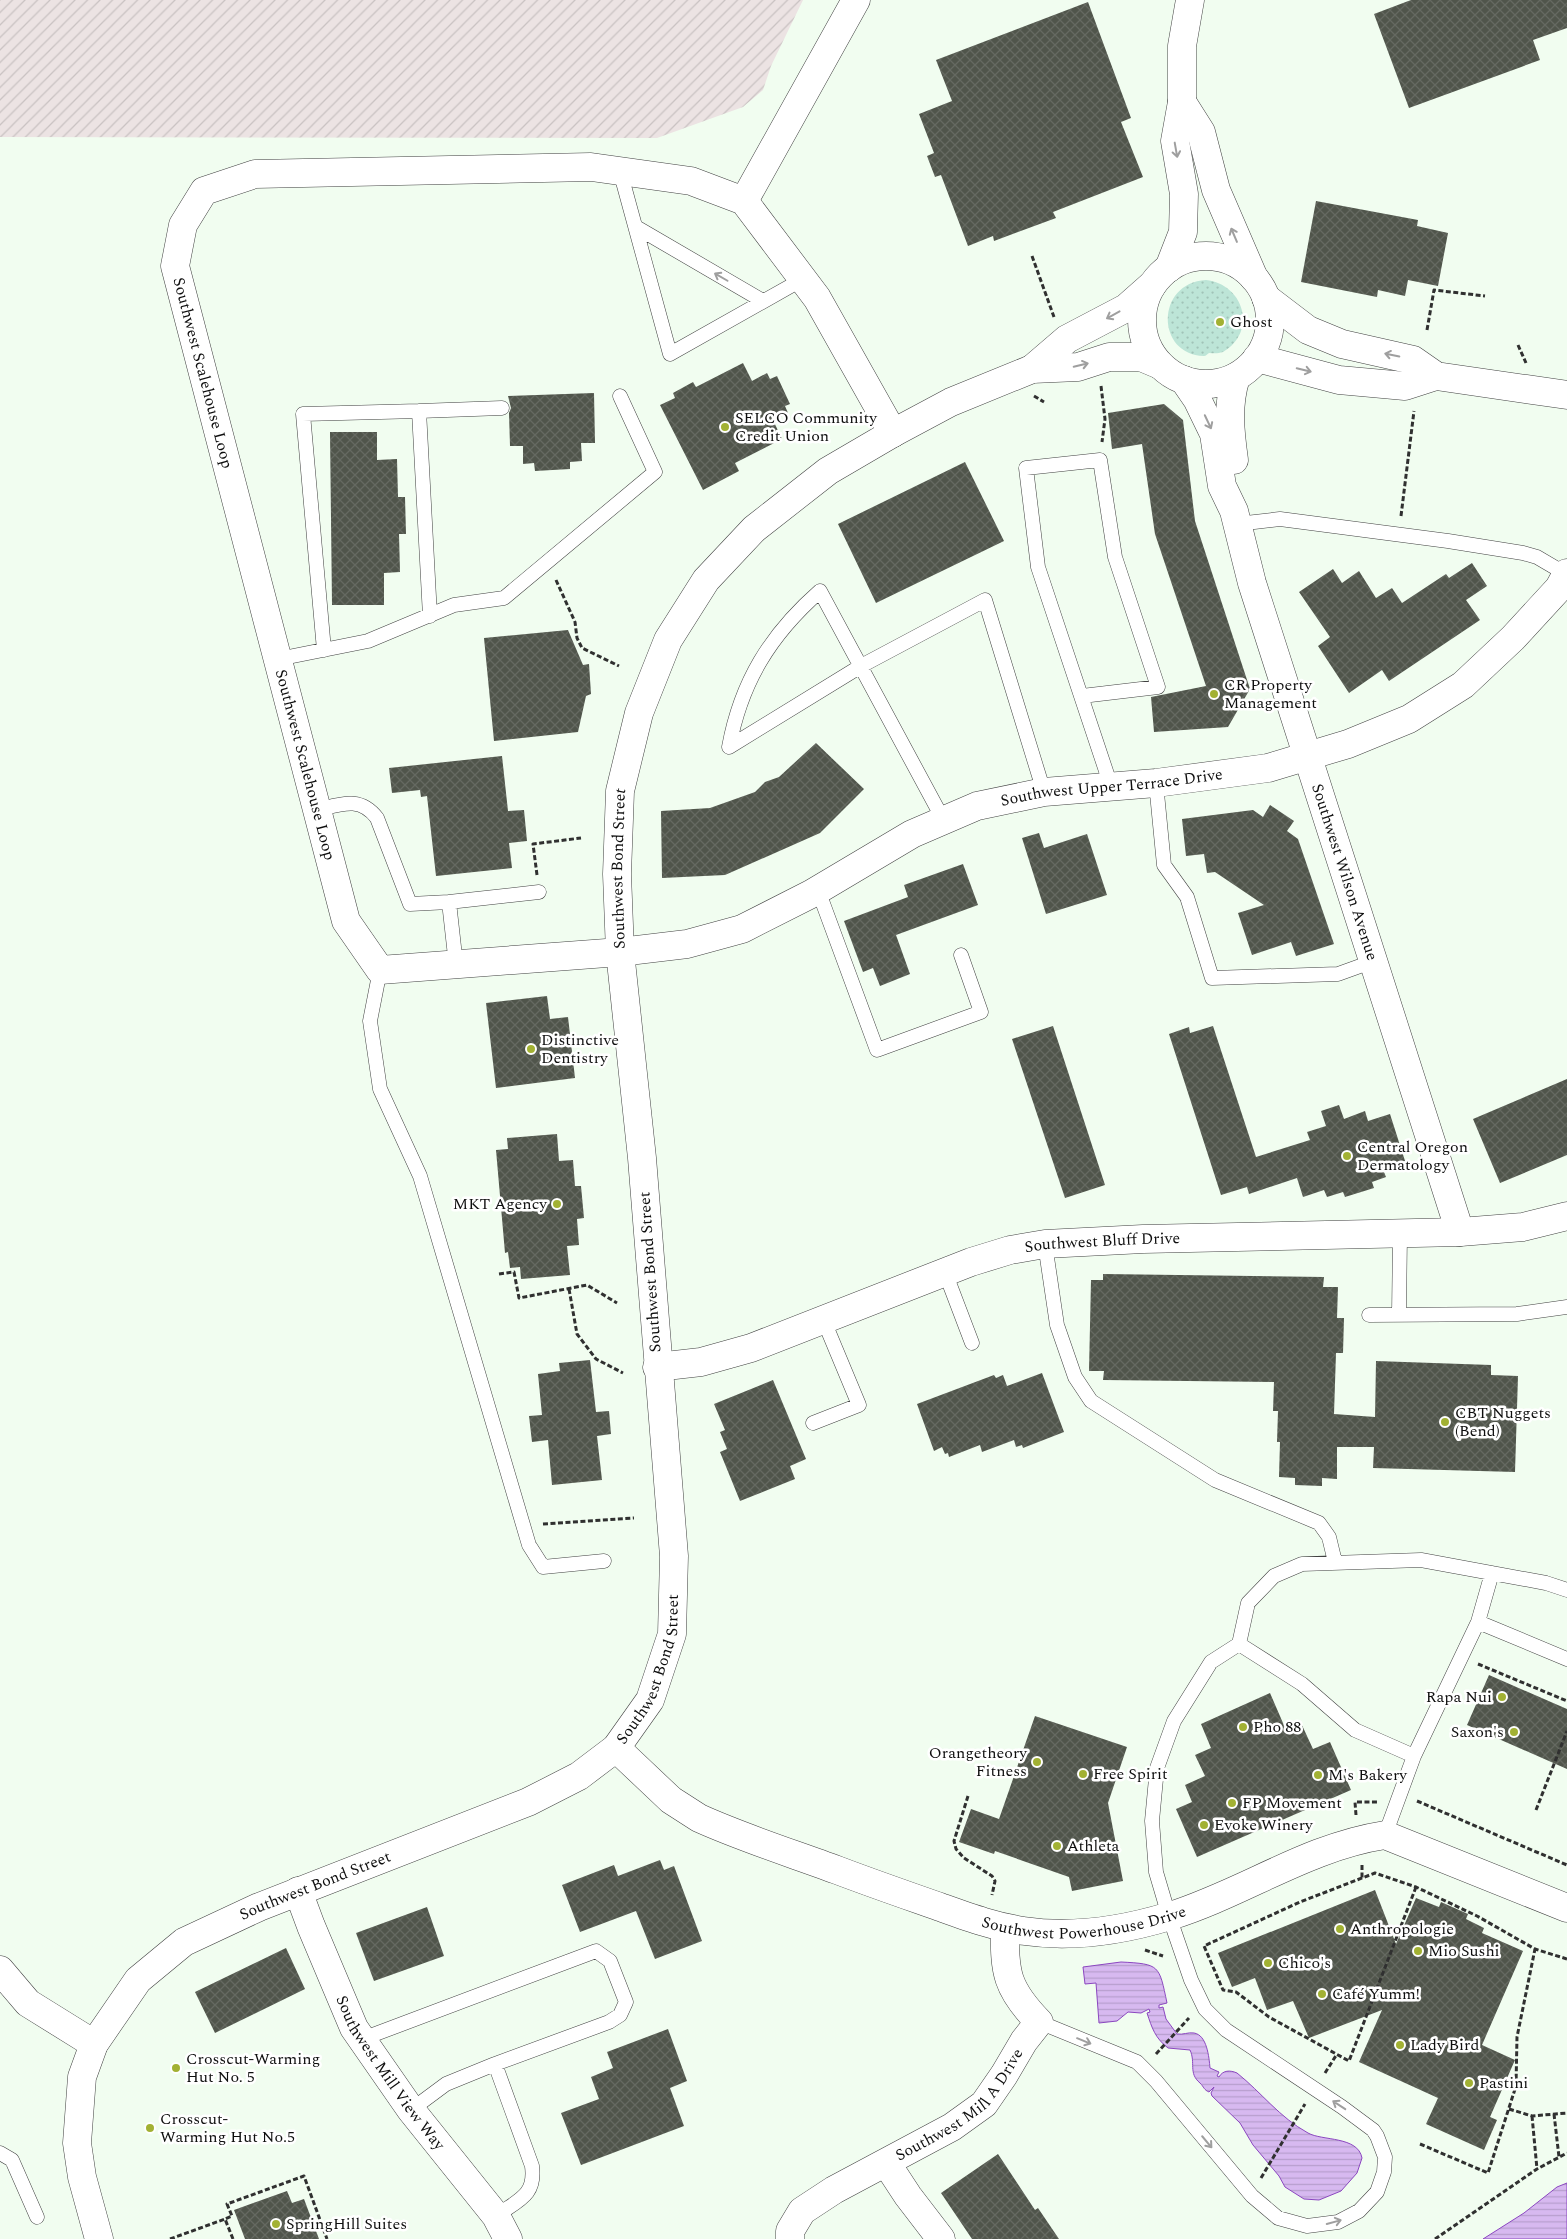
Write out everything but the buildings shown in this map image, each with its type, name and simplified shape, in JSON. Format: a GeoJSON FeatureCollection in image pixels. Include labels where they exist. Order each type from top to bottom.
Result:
{"type":"FeatureCollection","features":[{"type":"Feature","properties":{"kind":"street"},"geometry":{"type":"LineString","coordinates":[[856,0],[744,201],[817,298],[893,434]]}},
{"type":"Feature","properties":{"kind":"street"},"geometry":{"type":"LineString","coordinates":[[1182,102],[1201,132],[1216,190],[1260,288],[1270,319],[1267,340],[1257,358],[1248,369],[1236,377],[1220,383],[1202,384],[1184,380],[1171,374],[1160,365],[1148,347],[1142,326],[1144,305],[1183,232],[1184,194],[1175,141],[1182,102],[1182,46],[1190,0]]}},
{"type":"Feature","properties":{"kind":"street","name":"Southwest Scalehouse Loop"},"geometry":{"type":"LineString","coordinates":[[380,970],[346,921],[175,266],[183,225],[204,191],[255,174],[591,167],[691,181],[744,201]]}},
{"type":"Feature","properties":{"kind":"street"},"geometry":{"type":"LineString","coordinates":[[1160,276],[1186,259],[1204,256],[1223,258],[1241,266],[1260,288],[1308,330],[1342,344],[1413,360],[1436,376]]}},
{"type":"Feature","properties":{"kind":"street","name":"Southwest Bond Street"},"geometry":{"type":"LineString","coordinates":[[1032,370],[1067,339],[1126,308],[1160,276]]}},
{"type":"Feature","properties":{"kind":"street","name":"Southwest Bond Street"},"geometry":{"type":"LineString","coordinates":[[99,2239],[82,2177],[77,2143],[82,2077],[94,2044],[138,1980],[184,1942],[298,1891],[528,1802],[579,1776],[616,1748],[650,1700],[672,1634],[674,1556],[657,1367],[642,1158],[620,952],[616,874],[620,791],[639,713],[668,640],[706,580],[754,529],[828,471],[893,434],[951,402],[1032,370],[1078,367],[1109,357],[1141,357],[1160,365]]}},
{"type":"Feature","properties":{"kind":"street"},"geometry":{"type":"LineString","coordinates":[[1257,358],[1339,380],[1405,386],[1436,376],[1567,395]]}},
{"type":"Feature","properties":{"kind":"street","name":"Southwest Wilson Avenue"},"geometry":{"type":"LineString","coordinates":[[1236,377],[1230,394],[1229,428],[1238,484],[1236,518]]}},
{"type":"Feature","properties":{"kind":"street","name":"Southwest Wilson Avenue"},"geometry":{"type":"LineString","coordinates":[[1184,380],[1197,399],[1214,434],[1222,486],[1236,518],[1252,583],[1460,1232]]}},
{"type":"Feature","properties":{"kind":"street","name":"Southwest Upper Terrace Drive"},"geometry":{"type":"LineString","coordinates":[[620,952],[686,944],[742,929],[818,890],[912,834],[977,806],[1044,792],[1156,783],[1268,768],[1348,744],[1409,719],[1463,685],[1513,638],[1559,588],[1567,573]]}},
{"type":"Feature","properties":{"kind":"street"},"geometry":{"type":"LineString","coordinates":[[380,970],[620,952]]}},
{"type":"Feature","properties":{"kind":"street","name":"Southwest Bluff Drive"},"geometry":{"type":"LineString","coordinates":[[657,1367],[701,1362],[751,1348],[945,1272],[1010,1250],[1045,1244],[1142,1239],[1460,1232],[1523,1227],[1567,1216]]}},
{"type":"Feature","properties":{"kind":"street","name":"Southwest Powerhouse Drive"},"geometry":{"type":"LineString","coordinates":[[616,1748],[671,1800],[699,1818],[878,1886],[1004,1928],[1037,1932],[1082,1932],[1130,1926],[1169,1916],[1317,1852],[1359,1839],[1385,1835]]}},
{"type":"Feature","properties":{"kind":"street"},"geometry":{"type":"LineString","coordinates":[[1385,1835],[1567,1908]]}},
{"type":"Feature","properties":{"kind":"street","name":"Southwest Mill View Way"},"geometry":{"type":"LineString","coordinates":[[298,1891],[354,2028],[411,2110],[502,2227]]}},
{"type":"Feature","properties":{"kind":"street"},"geometry":{"type":"LineString","coordinates":[[1004,1928],[1004,1958],[1008,1978],[1022,2003],[1039,2022]]}},
{"type":"Feature","properties":{"kind":"street"},"geometry":{"type":"LineString","coordinates":[[0,1970],[28,2004],[94,2044]]}},
{"type":"Feature","properties":{"kind":"street","name":"Southwest Mill A Drive"},"geometry":{"type":"LineString","coordinates":[[790,2239],[790,2231],[802,2211],[834,2190],[887,2164],[952,2127],[984,2104],[1004,2076],[1024,2040],[1039,2022]]}},
{"type":"Feature","properties":{"kind":"street"},"geometry":{"type":"LineString","coordinates":[[887,2164],[908,2196],[941,2239]]}},
{"type":"Feature","properties":{"kind":"lane"},"geometry":{"type":"LineString","coordinates":[[620,171],[670,354],[803,279]]}},
{"type":"Feature","properties":{"kind":"lane"},"geometry":{"type":"LineString","coordinates":[[636,228],[763,301]]}},
{"type":"Feature","properties":{"kind":"lane"},"geometry":{"type":"LineString","coordinates":[[278,659],[368,641],[454,606],[504,598],[655,472],[620,396]]}},
{"type":"Feature","properties":{"kind":"lane"},"geometry":{"type":"LineString","coordinates":[[324,650],[303,414],[502,408]]}},
{"type":"Feature","properties":{"kind":"lane"},"geometry":{"type":"LineString","coordinates":[[419,411],[430,616]]}},
{"type":"Feature","properties":{"kind":"lane"},"geometry":{"type":"LineString","coordinates":[[1082,696],[1158,687],[1114,557],[1100,460],[1026,468],[1038,567],[1082,696],[1110,786]]}},
{"type":"Feature","properties":{"kind":"lane"},"geometry":{"type":"LineString","coordinates":[[1236,518],[1280,519],[1523,553],[1537,557],[1567,573]]}},
{"type":"Feature","properties":{"kind":"lane"},"geometry":{"type":"LineString","coordinates":[[944,821],[861,666],[820,591],[785,624],[761,658],[736,712],[729,747],[861,666],[985,600],[1044,792]]}},
{"type":"Feature","properties":{"kind":"lane"},"geometry":{"type":"LineString","coordinates":[[1156,783],[1164,865],[1187,897],[1212,978],[1338,974],[1374,961]]}},
{"type":"Feature","properties":{"kind":"lane"},"geometry":{"type":"LineString","coordinates":[[318,810],[352,804],[361,804],[370,809],[377,818],[410,904],[449,902],[539,892]]}},
{"type":"Feature","properties":{"kind":"lane"},"geometry":{"type":"LineString","coordinates":[[818,890],[876,1050],[981,1012],[961,955]]}},
{"type":"Feature","properties":{"kind":"lane"},"geometry":{"type":"LineString","coordinates":[[449,902],[456,965]]}},
{"type":"Feature","properties":{"kind":"lane"},"geometry":{"type":"LineString","coordinates":[[380,970],[370,1021],[380,1089],[420,1176],[529,1545],[543,1567],[604,1561]]}},
{"type":"Feature","properties":{"kind":"lane"},"geometry":{"type":"LineString","coordinates":[[1399,1315],[1400,1234]]}},
{"type":"Feature","properties":{"kind":"lane"},"geometry":{"type":"LineString","coordinates":[[1045,1244],[1057,1326],[1075,1377],[1091,1401],[1215,1480],[1319,1523],[1329,1537],[1335,1562]]}},
{"type":"Feature","properties":{"kind":"lane"},"geometry":{"type":"LineString","coordinates":[[945,1272],[972,1343]]}},
{"type":"Feature","properties":{"kind":"lane"},"geometry":{"type":"LineString","coordinates":[[1370,1315],[1516,1314],[1567,1307]]}},
{"type":"Feature","properties":{"kind":"lane"},"geometry":{"type":"LineString","coordinates":[[813,1423],[859,1405],[824,1321]]}},
{"type":"Feature","properties":{"kind":"lane"},"geometry":{"type":"LineString","coordinates":[[1039,2022],[1137,2062],[1156,2081],[1252,2196],[1278,2218],[1298,2224],[1322,2225],[1344,2219],[1364,2207],[1376,2192],[1384,2172],[1385,2157],[1377,2136],[1367,2125],[1351,2113],[1252,2049],[1217,2023],[1198,1998],[1169,1916],[1156,1872],[1152,1821],[1157,1768],[1174,1721],[1211,1662],[1239,1644],[1248,1603],[1274,1576],[1302,1564],[1421,1560],[1546,1583],[1567,1590]]}},
{"type":"Feature","properties":{"kind":"lane"},"geometry":{"type":"LineString","coordinates":[[1385,1835],[1414,1756],[1478,1622],[1492,1573]]}},
{"type":"Feature","properties":{"kind":"lane"},"geometry":{"type":"LineString","coordinates":[[1478,1622],[1567,1659]]}},
{"type":"Feature","properties":{"kind":"lane"},"geometry":{"type":"LineString","coordinates":[[1239,1644],[1302,1684],[1355,1730],[1414,1756]]}},
{"type":"Feature","properties":{"kind":"lane"},"geometry":{"type":"LineString","coordinates":[[362,2039],[596,1951],[610,1961],[626,2002],[620,2015],[609,2022],[446,2084],[411,2110]]}},
{"type":"Feature","properties":{"kind":"lane"},"geometry":{"type":"LineString","coordinates":[[495,2064],[532,2166],[534,2180],[528,2193],[502,2227]]}},
{"type":"Feature","properties":{"kind":"lane"},"geometry":{"type":"LineString","coordinates":[[0,2153],[12,2160],[37,2217]]}},
{"type":"Feature","properties":{"kind":"path"},"geometry":{"type":"LineString","coordinates":[[1032,256],[1056,322]]}},
{"type":"Feature","properties":{"kind":"path"},"geometry":{"type":"LineString","coordinates":[[1427,330],[1434,290],[1485,296]]}},
{"type":"Feature","properties":{"kind":"path"},"geometry":{"type":"LineString","coordinates":[[1101,381],[1105,419]]}},
{"type":"Feature","properties":{"kind":"path"},"geometry":{"type":"LineString","coordinates":[[1399,535],[1414,412]]}},
{"type":"Feature","properties":{"kind":"path"},"geometry":{"type":"LineString","coordinates":[[548,562],[575,622],[577,638],[582,648],[619,666]]}},
{"type":"Feature","properties":{"kind":"path"},"geometry":{"type":"LineString","coordinates":[[539,892],[533,844],[581,838]]}},
{"type":"Feature","properties":{"kind":"path"},"geometry":{"type":"LineString","coordinates":[[499,1274],[514,1272],[519,1298],[587,1286],[617,1303]]}},
{"type":"Feature","properties":{"kind":"path"},"geometry":{"type":"LineString","coordinates":[[569,1289],[577,1334],[596,1359],[623,1373]]}},
{"type":"Feature","properties":{"kind":"path"},"geometry":{"type":"LineString","coordinates":[[522,1526],[634,1518]]}},
{"type":"Feature","properties":{"kind":"path"},"geometry":{"type":"LineString","coordinates":[[1474,1662],[1567,1701]]}},
{"type":"Feature","properties":{"kind":"path"},"geometry":{"type":"LineString","coordinates":[[1536,1810],[1567,1731]]}},
{"type":"Feature","properties":{"kind":"path"},"geometry":{"type":"LineString","coordinates":[[968,1796],[954,1841],[956,1849],[964,1858],[992,1876],[995,1881],[992,1896]]}},
{"type":"Feature","properties":{"kind":"path"},"geometry":{"type":"LineString","coordinates":[[1417,1800],[1567,1864]]}},
{"type":"Feature","properties":{"kind":"path"},"geometry":{"type":"LineString","coordinates":[[1357,1822],[1355,1802],[1382,1801]]}},
{"type":"Feature","properties":{"kind":"path"},"geometry":{"type":"LineString","coordinates":[[1416,1887],[1349,2061],[1269,2016],[1236,1992],[1223,1990],[1204,1946],[1300,1902],[1375,1873],[1416,1887],[1477,1916],[1535,1949],[1567,1959]]}},
{"type":"Feature","properties":{"kind":"path"},"geometry":{"type":"LineString","coordinates":[[1420,2144],[1488,2172],[1516,2086],[1517,2038],[1535,1949]]}},
{"type":"Feature","properties":{"kind":"path"},"geometry":{"type":"LineString","coordinates":[[1161,2048],[1193,2014]]}},
{"type":"Feature","properties":{"kind":"path"},"geometry":{"type":"LineString","coordinates":[[1322,2078],[1337,2054]]}},
{"type":"Feature","properties":{"kind":"path"},"geometry":{"type":"LineString","coordinates":[[1265,2173],[1307,2101]]}},
{"type":"Feature","properties":{"kind":"path"},"geometry":{"type":"LineString","coordinates":[[1509,2109],[1532,2116],[1567,2113]]}},
{"type":"Feature","properties":{"kind":"path"},"geometry":{"type":"LineString","coordinates":[[1554,2114],[1559,2157]]}},
{"type":"Feature","properties":{"kind":"path"},"geometry":{"type":"LineString","coordinates":[[1532,2116],[1537,2169]]}},
{"type":"Feature","properties":{"kind":"path"},"geometry":{"type":"LineString","coordinates":[[1435,2239],[1537,2169],[1567,2153]]}},
{"type":"Feature","properties":{"kind":"path"},"geometry":{"type":"LineString","coordinates":[[170,2239],[232,2216],[228,2204],[304,2176],[327,2239]]}},
{"type":"Feature","properties":{"kind":"path"},"geometry":{"type":"LineString","coordinates":[[225,2219],[232,2239]]}},
{"type":"Feature","properties":{"kind":"shaded area"},"geometry":{"type":"Polygon","coordinates":[[[0,0],[803,0],[771,66],[763,90],[743,107],[657,138],[0,137],[0,0]]]}},
{"type":"Feature","properties":{"kind":"shaded area"},"geometry":{"type":"Polygon","coordinates":[[[1206,280],[1219,283],[1230,290],[1242,310],[1243,321],[1240,333],[1234,343],[1223,352],[1209,353],[1204,356],[1188,353],[1177,344],[1170,332],[1168,319],[1170,305],[1177,293],[1189,284],[1206,280]]]}},
{"type":"Feature","properties":{"kind":"shaded area"},"geometry":{"type":"Polygon","coordinates":[[[1121,1962],[1144,1964],[1156,1969],[1162,1981],[1167,2003],[1159,2005],[1159,2008],[1163,2007],[1166,2019],[1177,2034],[1194,2033],[1202,2038],[1205,2042],[1210,2068],[1219,2072],[1217,2076],[1219,2077],[1227,2071],[1237,2073],[1298,2127],[1314,2135],[1347,2143],[1359,2151],[1362,2158],[1357,2173],[1341,2191],[1319,2200],[1304,2199],[1285,2187],[1279,2176],[1253,2145],[1240,2123],[1212,2096],[1211,2093],[1214,2087],[1209,2092],[1196,2079],[1193,2072],[1190,2050],[1168,2048],[1160,2040],[1147,2013],[1150,2012],[1149,2009],[1141,2013],[1128,2012],[1117,2021],[1099,2023],[1096,1983],[1085,1984],[1083,1967],[1121,1962]]]}},
{"type":"Feature","properties":{"kind":"shaded area"},"geometry":{"type":"Polygon","coordinates":[[[1567,2183],[1567,2239],[1483,2239],[1524,2213],[1557,2187],[1567,2183]]]}},
{"type":"Feature","properties":{"kind":"place","name":"Ghost"},"geometry":{"type":"Point","coordinates":[1220,322]}},
{"type":"Feature","properties":{"kind":"place","name":"SELCO Community Credit Union"},"geometry":{"type":"Point","coordinates":[725,427]}},
{"type":"Feature","properties":{"kind":"place","name":"CR Property Management"},"geometry":{"type":"Point","coordinates":[1214,694]}},
{"type":"Feature","properties":{"kind":"place","name":"Distinctive Dentistry"},"geometry":{"type":"Point","coordinates":[531,1049]}},
{"type":"Feature","properties":{"kind":"place","name":"Central Oregon Dermatology"},"geometry":{"type":"Point","coordinates":[1347,1156]}},
{"type":"Feature","properties":{"kind":"place","name":"MKT Agency"},"geometry":{"type":"Point","coordinates":[557,1204]}},
{"type":"Feature","properties":{"kind":"place","name":"CBT Nuggets (Bend)"},"geometry":{"type":"Point","coordinates":[1445,1422]}},
{"type":"Feature","properties":{"kind":"place","name":"Rapa Nui"},"geometry":{"type":"Point","coordinates":[1502,1697]}},
{"type":"Feature","properties":{"kind":"place","name":"Pho 88"},"geometry":{"type":"Point","coordinates":[1243,1727]}},
{"type":"Feature","properties":{"kind":"place","name":"Saxon's"},"geometry":{"type":"Point","coordinates":[1514,1732]}},
{"type":"Feature","properties":{"kind":"place","name":"Orangetheory Fitness"},"geometry":{"type":"Point","coordinates":[1037,1762]}},
{"type":"Feature","properties":{"kind":"place","name":"Free Spirit"},"geometry":{"type":"Point","coordinates":[1083,1774]}},
{"type":"Feature","properties":{"kind":"place","name":"M's Bakery"},"geometry":{"type":"Point","coordinates":[1318,1775]}},
{"type":"Feature","properties":{"kind":"place","name":"FP Movement"},"geometry":{"type":"Point","coordinates":[1232,1803]}},
{"type":"Feature","properties":{"kind":"place","name":"Evoke Winery"},"geometry":{"type":"Point","coordinates":[1204,1825]}},
{"type":"Feature","properties":{"kind":"place","name":"Athleta"},"geometry":{"type":"Point","coordinates":[1057,1846]}},
{"type":"Feature","properties":{"kind":"place","name":"Anthropologie"},"geometry":{"type":"Point","coordinates":[1340,1929]}},
{"type":"Feature","properties":{"kind":"place","name":"Mio Sushi"},"geometry":{"type":"Point","coordinates":[1418,1951]}},
{"type":"Feature","properties":{"kind":"place","name":"Chico's"},"geometry":{"type":"Point","coordinates":[1268,1963]}},
{"type":"Feature","properties":{"kind":"place","name":"Café Yumm!"},"geometry":{"type":"Point","coordinates":[1322,1994]}},
{"type":"Feature","properties":{"kind":"place","name":"Lady Bird"},"geometry":{"type":"Point","coordinates":[1400,2045]}},
{"type":"Feature","properties":{"kind":"place","name":"Crosscut-Warming Hut No. 5"},"geometry":{"type":"Point","coordinates":[176,2068]}},
{"type":"Feature","properties":{"kind":"place","name":"Pastini"},"geometry":{"type":"Point","coordinates":[1469,2083]}},
{"type":"Feature","properties":{"kind":"place","name":"Crosscut- Warming Hut No.5"},"geometry":{"type":"Point","coordinates":[150,2128]}},
{"type":"Feature","properties":{"kind":"place","name":"SpringHill Suites"},"geometry":{"type":"Point","coordinates":[276,2224]}}]}
